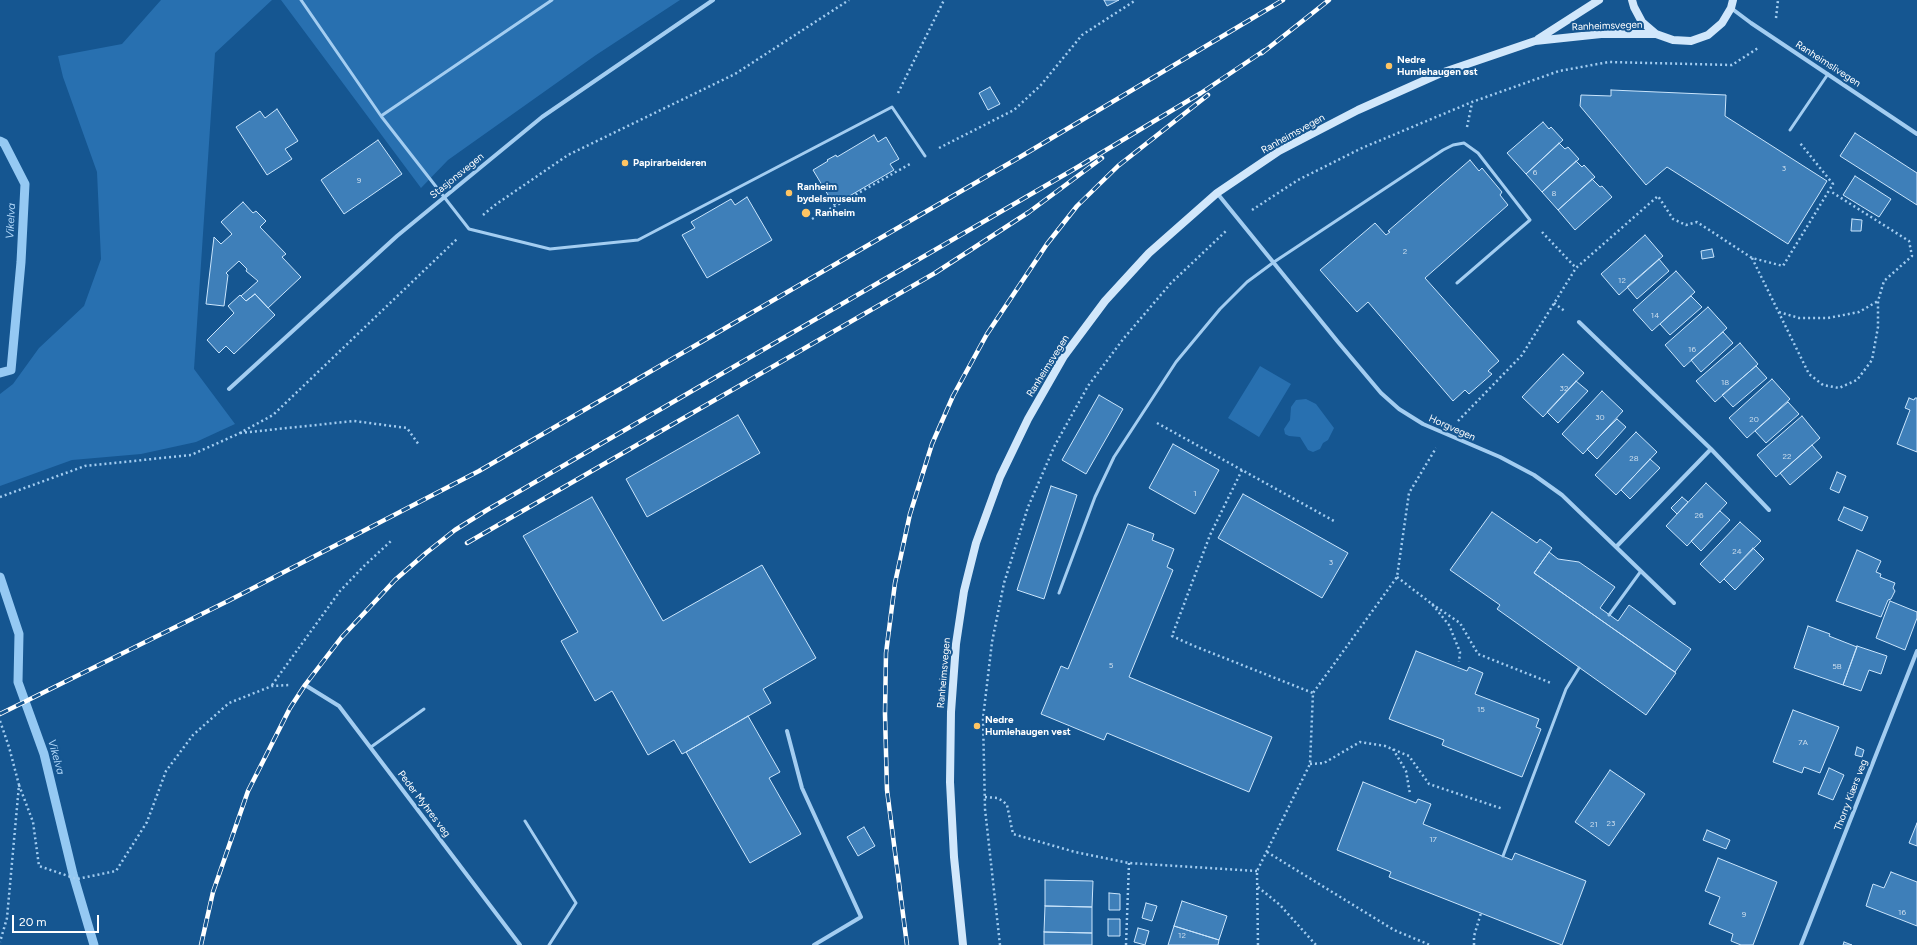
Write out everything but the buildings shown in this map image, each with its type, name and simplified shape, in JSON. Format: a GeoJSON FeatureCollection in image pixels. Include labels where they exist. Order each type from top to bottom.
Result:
{"type":"FeatureCollection","features":[{"type":"Feature","properties":{"kind":"street","name":"Stasjonsvegen"},"geometry":{"type":"LineString","coordinates":[[230,389],[397,236],[542,117],[713,0]]}},
{"type":"Feature","properties":{"kind":"street","name":"Ranheimsvegen"},"geometry":{"type":"LineString","coordinates":[[1535,41],[1599,0]]}},
{"type":"Feature","properties":{"kind":"street"},"geometry":{"type":"LineString","coordinates":[[1632,0],[1642,22],[1656,34],[1673,40],[1691,41],[1708,35],[1722,23],[1732,4]]}},
{"type":"Feature","properties":{"kind":"street","name":"Ranheimslivegen"},"geometry":{"type":"LineString","coordinates":[[1732,4],[1757,27],[1917,134]]}},
{"type":"Feature","properties":{"kind":"street","name":"Ranheimsvegen"},"geometry":{"type":"LineString","coordinates":[[963,945],[954,857],[950,782],[951,712],[956,644],[964,591],[976,543],[1000,477],[1028,419],[1064,356],[1105,302],[1149,253],[1217,193],[1279,151],[1358,110],[1442,73],[1535,41],[1601,34],[1656,34]]}},
{"type":"Feature","properties":{"kind":"street","name":"Horgvegen"},"geometry":{"type":"LineString","coordinates":[[1217,193],[1381,393],[1399,409],[1444,434],[1500,457],[1534,475],[1562,494],[1674,603]]}},
{"type":"Feature","properties":{"kind":"street"},"geometry":{"type":"LineString","coordinates":[[1579,322],[1711,449],[1769,510]]}},
{"type":"Feature","properties":{"kind":"street"},"geometry":{"type":"LineString","coordinates":[[1616,546],[1711,449]]}},
{"type":"Feature","properties":{"kind":"street","name":"Thorry Kiærs veg"},"geometry":{"type":"LineString","coordinates":[[1801,945],[1917,651]]}},
{"type":"Feature","properties":{"kind":"street","name":"Peder Myhres veg"},"geometry":{"type":"LineString","coordinates":[[305,685],[339,706],[520,945]]}},
{"type":"Feature","properties":{"kind":"street"},"geometry":{"type":"LineString","coordinates":[[787,731],[802,788],[861,917],[814,945]]}},
{"type":"Feature","properties":{"kind":"lane"},"geometry":{"type":"LineString","coordinates":[[300,0],[381,116],[469,229],[550,249],[638,240],[892,106],[925,156]]}},
{"type":"Feature","properties":{"kind":"lane"},"geometry":{"type":"LineString","coordinates":[[381,116],[552,0]]}},
{"type":"Feature","properties":{"kind":"lane"},"geometry":{"type":"LineString","coordinates":[[1790,130],[1828,74]]}},
{"type":"Feature","properties":{"kind":"lane"},"geometry":{"type":"LineString","coordinates":[[1060,593],[1095,497],[1114,457],[1140,414],[1176,362],[1220,309],[1247,282],[1274,262],[1443,150],[1453,145],[1464,144],[1478,153],[1530,220],[1457,283]]}},
{"type":"Feature","properties":{"kind":"lane"},"geometry":{"type":"LineString","coordinates":[[1609,615],[1641,571]]}},
{"type":"Feature","properties":{"kind":"lane"},"geometry":{"type":"LineString","coordinates":[[1503,856],[1566,688],[1579,668]]}},
{"type":"Feature","properties":{"kind":"lane"},"geometry":{"type":"LineString","coordinates":[[371,747],[424,709]]}},
{"type":"Feature","properties":{"kind":"lane"},"geometry":{"type":"LineString","coordinates":[[525,821],[576,903],[549,945]]}},
{"type":"Feature","properties":{"kind":"path"},"geometry":{"type":"LineString","coordinates":[[0,497],[85,466],[190,455],[238,434],[273,415],[494,205],[568,155],[735,74],[849,0]]}},
{"type":"Feature","properties":{"kind":"path"},"geometry":{"type":"LineString","coordinates":[[892,106],[944,0]]}},
{"type":"Feature","properties":{"kind":"path"},"geometry":{"type":"LineString","coordinates":[[812,219],[925,156],[1014,110],[1041,85],[1082,35],[1136,0]]}},
{"type":"Feature","properties":{"kind":"path"},"geometry":{"type":"LineString","coordinates":[[1776,18],[1778,0]]}},
{"type":"Feature","properties":{"kind":"path"},"geometry":{"type":"LineString","coordinates":[[1000,945],[985,797],[984,718],[992,642],[1004,582],[1031,500],[1055,445],[1088,386],[1124,338],[1171,283],[1239,219],[1305,176],[1362,148],[1472,102],[1559,71],[1609,62],[1732,65],[1759,48]]}},
{"type":"Feature","properties":{"kind":"path"},"geometry":{"type":"LineString","coordinates":[[1464,144],[1472,102]]}},
{"type":"Feature","properties":{"kind":"path"},"geometry":{"type":"LineString","coordinates":[[1258,945],[1257,871],[1310,764],[1313,693],[1398,577],[1409,493],[1444,434],[1522,355],[1576,268],[1658,196],[1673,219],[1686,225],[1697,222],[1752,258],[1783,266],[1834,184],[1790,130]]}},
{"type":"Feature","properties":{"kind":"path"},"geometry":{"type":"LineString","coordinates":[[1752,258],[1809,374],[1823,385],[1839,388],[1857,380],[1872,360],[1878,327],[1878,300],[1884,281],[1912,256],[1909,241],[1830,191]]}},
{"type":"Feature","properties":{"kind":"path"},"geometry":{"type":"LineString","coordinates":[[1530,220],[1576,268]]}},
{"type":"Feature","properties":{"kind":"path"},"geometry":{"type":"LineString","coordinates":[[1779,312],[1799,318],[1828,318],[1859,312],[1878,300]]}},
{"type":"Feature","properties":{"kind":"path"},"geometry":{"type":"LineString","coordinates":[[1140,414],[1334,521]]}},
{"type":"Feature","properties":{"kind":"path"},"geometry":{"type":"LineString","coordinates":[[238,434],[354,421],[407,428],[419,445]]}},
{"type":"Feature","properties":{"kind":"path"},"geometry":{"type":"LineString","coordinates":[[1242,470],[1210,535],[1172,636],[1313,693]]}},
{"type":"Feature","properties":{"kind":"path"},"geometry":{"type":"LineString","coordinates":[[272,686],[340,591],[391,541]]}},
{"type":"Feature","properties":{"kind":"path"},"geometry":{"type":"LineString","coordinates":[[1398,577],[1432,604],[1460,623],[1478,654],[1566,688]]}},
{"type":"Feature","properties":{"kind":"path"},"geometry":{"type":"LineString","coordinates":[[1432,604],[1449,625],[1460,652],[1459,662]]}},
{"type":"Feature","properties":{"kind":"path"},"geometry":{"type":"LineString","coordinates":[[0,721],[9,747],[19,785],[33,822],[39,866],[77,879],[116,871],[147,822],[166,771],[193,735],[229,703],[272,686],[305,685]]}},
{"type":"Feature","properties":{"kind":"path"},"geometry":{"type":"LineString","coordinates":[[1310,764],[1324,763],[1360,742],[1393,749],[1409,756],[1429,784],[1519,814]]}},
{"type":"Feature","properties":{"kind":"path"},"geometry":{"type":"LineString","coordinates":[[1393,749],[1406,771],[1410,794]]}},
{"type":"Feature","properties":{"kind":"path"},"geometry":{"type":"LineString","coordinates":[[0,942],[7,918],[19,785]]}},
{"type":"Feature","properties":{"kind":"path"},"geometry":{"type":"LineString","coordinates":[[985,797],[997,798],[1007,805],[1013,834],[1075,852],[1129,863],[1257,871]]}},
{"type":"Feature","properties":{"kind":"path"},"geometry":{"type":"LineString","coordinates":[[1267,852],[1394,930],[1430,945]]}},
{"type":"Feature","properties":{"kind":"path"},"geometry":{"type":"LineString","coordinates":[[1126,945],[1129,863]]}},
{"type":"Feature","properties":{"kind":"path"},"geometry":{"type":"LineString","coordinates":[[1257,886],[1280,905],[1316,945]]}},
{"type":"Feature","properties":{"kind":"path"},"geometry":{"type":"LineString","coordinates":[[1474,945],[1474,936],[1481,913]]}},
{"type":"Feature","properties":{"kind":"shaded area"},"geometry":{"type":"Polygon","coordinates":[[[161,0],[272,0],[215,53],[194,369],[235,424],[196,442],[141,454],[72,460],[0,486],[0,394],[13,384],[39,348],[84,306],[101,259],[97,172],[63,77],[58,56],[122,44],[161,0]]]}},
{"type":"Feature","properties":{"kind":"shaded area"},"geometry":{"type":"Polygon","coordinates":[[[281,0],[680,0],[596,55],[448,160],[421,188],[281,0]]]}},
{"type":"Feature","properties":{"kind":"shaded area"},"geometry":{"type":"Polygon","coordinates":[[[1260,366],[1291,384],[1259,437],[1228,418],[1260,366]]]}},
{"type":"Feature","properties":{"kind":"shaded area"},"geometry":{"type":"Polygon","coordinates":[[[1306,399],[1316,404],[1334,428],[1328,440],[1323,443],[1320,449],[1313,452],[1308,450],[1300,437],[1285,434],[1284,429],[1290,420],[1291,407],[1296,400],[1306,399]]]}},
{"type":"Feature","properties":{"kind":"waterway","name":"Vikelva"},"geometry":{"type":"LineString","coordinates":[[0,141],[4,143],[25,184],[21,262],[11,370],[0,373]]}},
{"type":"Feature","properties":{"kind":"waterway","name":"Vikelva"},"geometry":{"type":"LineString","coordinates":[[0,577],[19,634],[18,682],[44,754],[73,874],[94,945]]}},
{"type":"Feature","properties":{"kind":"railway"},"geometry":{"type":"LineString","coordinates":[[0,714],[230,600],[479,471],[1020,157],[1283,0]]}},
{"type":"Feature","properties":{"kind":"railway"},"geometry":{"type":"LineString","coordinates":[[1262,53],[1329,0]]}},
{"type":"Feature","properties":{"kind":"railway"},"geometry":{"type":"LineString","coordinates":[[201,945],[213,892],[248,791],[290,708],[305,685],[341,638],[395,580],[426,553],[455,530],[487,510],[1076,168],[1201,93],[1265,50]]}},
{"type":"Feature","properties":{"kind":"railway"},"geometry":{"type":"LineString","coordinates":[[907,945],[887,790],[885,714],[886,653],[895,583],[910,514],[932,444],[953,396],[987,334],[1047,244],[1077,206],[1118,166],[1208,95]]}},
{"type":"Feature","properties":{"kind":"railway"},"geometry":{"type":"LineString","coordinates":[[467,543],[935,273],[1029,212],[1102,158]]}},
{"type":"Feature","properties":{"kind":"place","name":"Nedre Humlehaugen øst"},"geometry":{"type":"Point","coordinates":[1389,66]}},
{"type":"Feature","properties":{"kind":"place","name":"Papirarbeideren"},"geometry":{"type":"Point","coordinates":[625,163]}},
{"type":"Feature","properties":{"kind":"place","name":"Ranheim bydelsmuseum"},"geometry":{"type":"Point","coordinates":[789,193]}},
{"type":"Feature","properties":{"kind":"place","name":"Ranheim"},"geometry":{"type":"Point","coordinates":[806,213]}},
{"type":"Feature","properties":{"kind":"place","name":"Nedre Humlehaugen vest"},"geometry":{"type":"Point","coordinates":[977,726]}}]}
